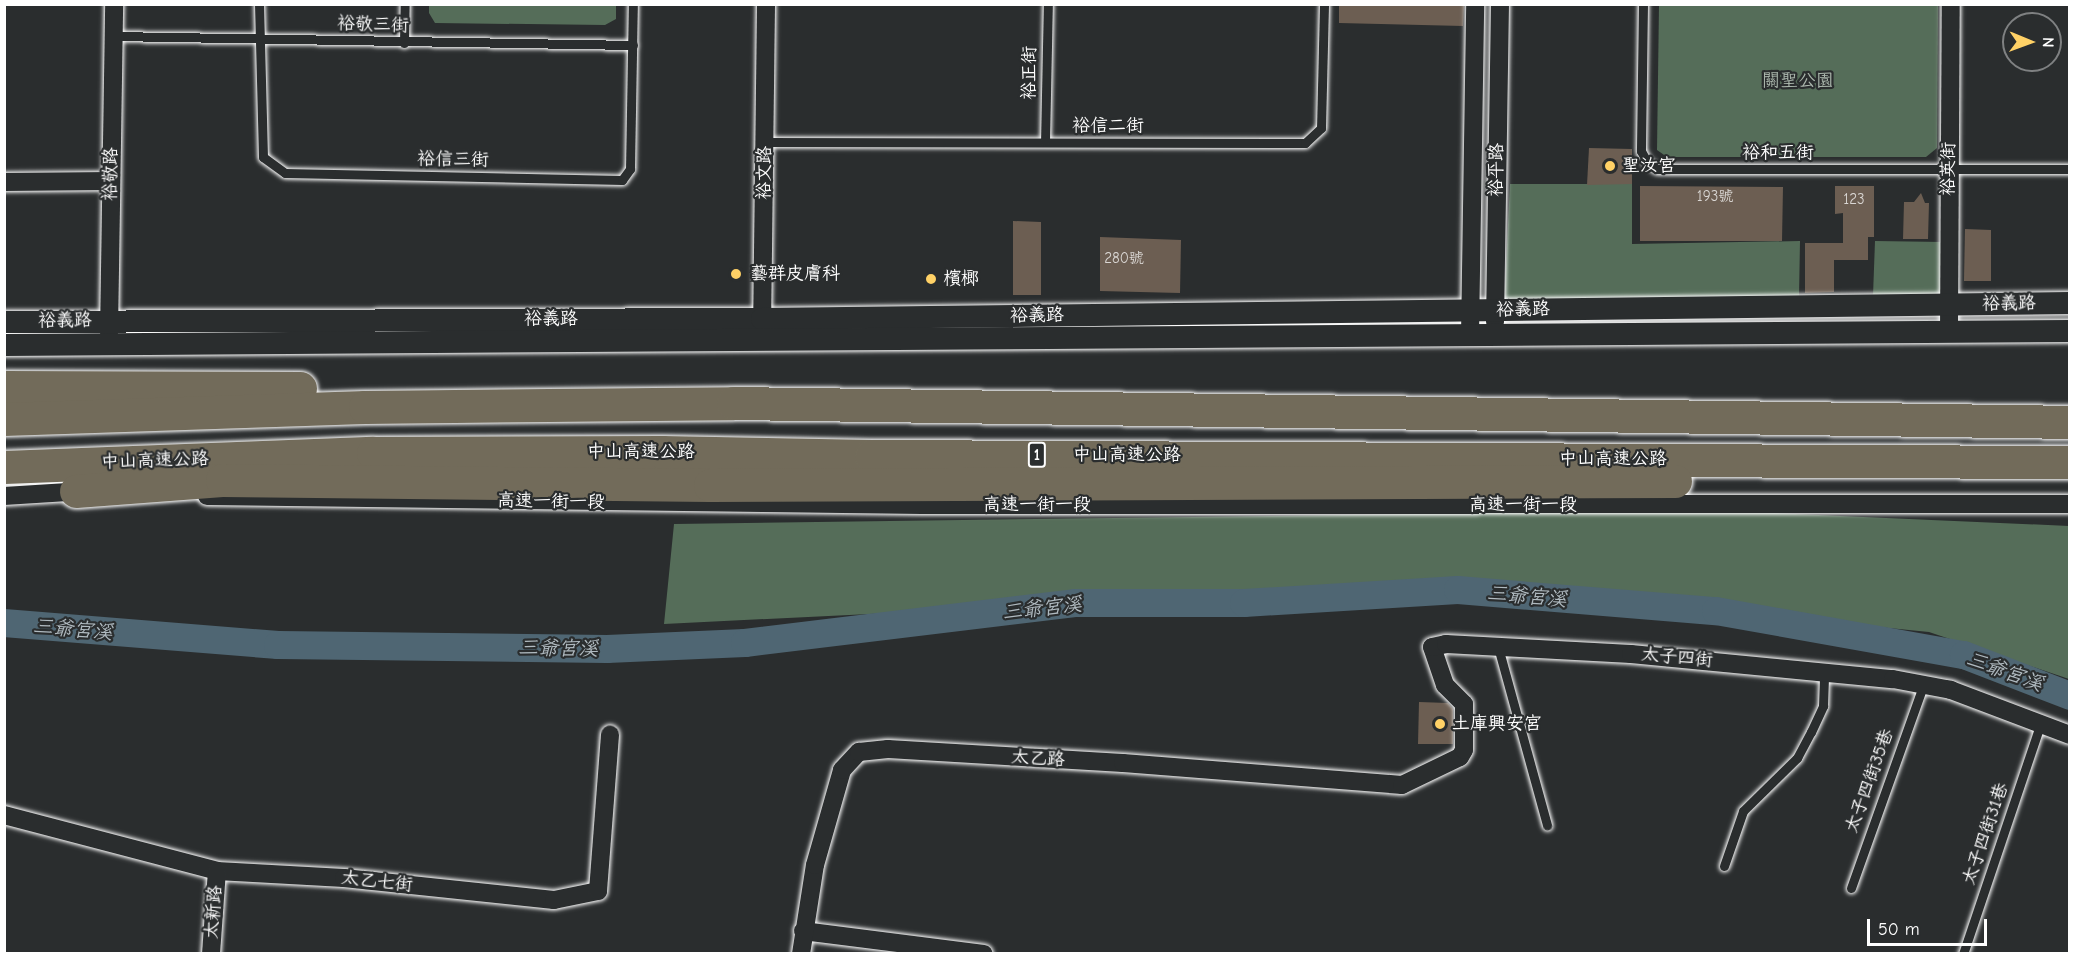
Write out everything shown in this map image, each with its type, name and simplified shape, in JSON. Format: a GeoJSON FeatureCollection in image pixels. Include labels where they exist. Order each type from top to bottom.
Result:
{"type":"FeatureCollection","features":[{"type":"Feature","properties":{"kind":"highway"},"geometry":{"type":"LineString","coordinates":[[4,387],[630,388],[733,403]]}},
{"type":"Feature","properties":{"kind":"highway"},"geometry":{"type":"LineString","coordinates":[[4,419],[364,407],[733,403],[2070,422]]}},
{"type":"Feature","properties":{"kind":"highway","name":"中山高速公路"},"geometry":{"type":"LineString","coordinates":[[4,467],[372,453],[639,452],[2070,462]]}},
{"type":"Feature","properties":{"kind":"highway"},"geometry":{"type":"LineString","coordinates":[[4,483],[222,480],[710,485],[1401,484],[1948,476],[2070,471]]}},
{"type":"Feature","properties":{"kind":"highway"},"geometry":{"type":"LineString","coordinates":[[76,491],[222,480]]}},
{"type":"Feature","properties":{"kind":"street","name":"裕敬路"},"geometry":{"type":"LineString","coordinates":[[109,343],[114,4]]}},
{"type":"Feature","properties":{"kind":"street","name":"裕文路"},"geometry":{"type":"LineString","coordinates":[[762,342],[766,4]]}},
{"type":"Feature","properties":{"kind":"street","name":"裕平路"},"geometry":{"type":"LineString","coordinates":[[1470,336],[1475,4]]}},
{"type":"Feature","properties":{"kind":"street","name":"裕平路"},"geometry":{"type":"LineString","coordinates":[[1495,336],[1500,4]]}},
{"type":"Feature","properties":{"kind":"street","name":"裕英街"},"geometry":{"type":"LineString","coordinates":[[1949,333],[1951,4]]}},
{"type":"Feature","properties":{"kind":"street"},"geometry":{"type":"LineString","coordinates":[[4,182],[111,181]]}},
{"type":"Feature","properties":{"kind":"street","name":"裕義路"},"geometry":{"type":"LineString","coordinates":[[4,322],[762,319],[2070,303]]}},
{"type":"Feature","properties":{"kind":"street","name":"裕義路"},"geometry":{"type":"LineString","coordinates":[[4,345],[762,342],[2070,331]]}},
{"type":"Feature","properties":{"kind":"street","name":"高速一街一段"},"geometry":{"type":"LineString","coordinates":[[4,495],[76,491],[577,503],[2070,504]]}},
{"type":"Feature","properties":{"kind":"street","name":"太子四街"},"geometry":{"type":"LineString","coordinates":[[1428,773],[1460,757],[1464,750],[1466,721],[1464,704],[1445,685],[1432,647],[1446,644],[1631,654],[1893,679],[1951,690],[2070,735]]}},
{"type":"Feature","properties":{"kind":"street","name":"太乙七街"},"geometry":{"type":"LineString","coordinates":[[4,815],[217,871],[344,878],[554,900],[598,891],[610,734]]}},
{"type":"Feature","properties":{"kind":"street","name":"太乙路"},"geometry":{"type":"LineString","coordinates":[[801,954],[815,865],[842,770],[859,752],[888,749],[1123,762],[1402,785],[1428,773]]}},
{"type":"Feature","properties":{"kind":"street","name":"太新路"},"geometry":{"type":"LineString","coordinates":[[211,954],[217,871]]}},
{"type":"Feature","properties":{"kind":"street"},"geometry":{"type":"LineString","coordinates":[[803,931],[984,954]]}},
{"type":"Feature","properties":{"kind":"lane","name":"裕信三街"},"geometry":{"type":"LineString","coordinates":[[260,4],[263,157],[285,173],[622,180],[630,169],[633,4]]}},
{"type":"Feature","properties":{"kind":"lane"},"geometry":{"type":"LineString","coordinates":[[404,43],[405,4]]}},
{"type":"Feature","properties":{"kind":"lane","name":"裕正街"},"geometry":{"type":"LineString","coordinates":[[1045,142],[1048,4]]}},
{"type":"Feature","properties":{"kind":"lane","name":"裕信二街"},"geometry":{"type":"LineString","coordinates":[[765,142],[1305,143],[1321,128],[1324,4]]}},
{"type":"Feature","properties":{"kind":"lane","name":"裕和五街"},"geometry":{"type":"LineString","coordinates":[[1644,4],[1641,151],[1647,162],[1657,169],[2070,169]]}},
{"type":"Feature","properties":{"kind":"lane","name":"裕敬三街"},"geometry":{"type":"LineString","coordinates":[[113,36],[404,43],[633,45]]}},
{"type":"Feature","properties":{"kind":"lane"},"geometry":{"type":"LineString","coordinates":[[1498,647],[1547,825]]}},
{"type":"Feature","properties":{"kind":"lane"},"geometry":{"type":"LineString","coordinates":[[1724,866],[1743,810],[1797,758],[1811,732],[1823,706],[1824,672]]}},
{"type":"Feature","properties":{"kind":"lane","name":"太子四街35巷"},"geometry":{"type":"LineString","coordinates":[[1851,888],[1923,686]]}},
{"type":"Feature","properties":{"kind":"lane","name":"太子四街31巷"},"geometry":{"type":"LineString","coordinates":[[1963,954],[2040,725]]}},
{"type":"Feature","properties":{"kind":"green space"},"geometry":{"type":"Polygon","coordinates":[[[429,4],[616,5],[616,19],[605,25],[435,23],[429,13],[429,4]]]}},
{"type":"Feature","properties":{"kind":"green space","name":"關聖公園"},"geometry":{"type":"Polygon","coordinates":[[[1659,5],[1938,5],[1937,148],[1926,157],[1667,157],[1657,150],[1659,5]]]}},
{"type":"Feature","properties":{"kind":"green space"},"geometry":{"type":"Polygon","coordinates":[[[1510,184],[1632,184],[1632,244],[1800,241],[1799,298],[1504,306],[1510,184]]]}},
{"type":"Feature","properties":{"kind":"green space"},"geometry":{"type":"Polygon","coordinates":[[[1875,241],[1943,242],[1943,295],[1873,296],[1875,241]]]}},
{"type":"Feature","properties":{"kind":"green space"},"geometry":{"type":"Polygon","coordinates":[[[1706,510],[2069,526],[2069,679],[1929,632],[1459,585],[664,624],[674,524],[1706,510]]]}},
{"type":"Feature","properties":{"kind":"building"},"geometry":{"type":"Polygon","coordinates":[[[1339,4],[1464,4],[1463,26],[1339,23],[1339,4]]]}},
{"type":"Feature","properties":{"kind":"building","name":"聖汝宮"},"geometry":{"type":"Polygon","coordinates":[[[1589,148],[1632,149],[1632,184],[1587,185],[1589,148]]]}},
{"type":"Feature","properties":{"kind":"building"},"geometry":{"type":"Polygon","coordinates":[[[1640,186],[1783,187],[1782,241],[1640,241],[1640,186]]]}},
{"type":"Feature","properties":{"kind":"building"},"geometry":{"type":"Polygon","coordinates":[[[1835,186],[1874,186],[1874,237],[1868,237],[1868,260],[1834,260],[1834,292],[1805,293],[1805,243],[1843,243],[1843,213],[1835,214],[1835,186]]]}},
{"type":"Feature","properties":{"kind":"building"},"geometry":{"type":"Polygon","coordinates":[[[1921,193],[1925,203],[1929,203],[1928,239],[1903,239],[1904,202],[1914,202],[1921,193]]]}},
{"type":"Feature","properties":{"kind":"building"},"geometry":{"type":"Polygon","coordinates":[[[1013,221],[1041,222],[1041,295],[1013,295],[1013,221]]]}},
{"type":"Feature","properties":{"kind":"building"},"geometry":{"type":"Polygon","coordinates":[[[1965,229],[1991,230],[1991,281],[1964,281],[1965,229]]]}},
{"type":"Feature","properties":{"kind":"building"},"geometry":{"type":"Polygon","coordinates":[[[1100,237],[1181,240],[1180,293],[1100,291],[1100,237]]]}},
{"type":"Feature","properties":{"kind":"building","name":"土庫興安宮"},"geometry":{"type":"Polygon","coordinates":[[[1419,702],[1448,703],[1453,709],[1453,744],[1418,744],[1419,702]]]}},
{"type":"Feature","properties":{"kind":"waterway","name":"三爺宮溪"},"geometry":{"type":"LineString","coordinates":[[4,623],[278,645],[607,649],[745,643],[1075,603],[1244,603],[1458,590],[1716,611],[1964,655],[2070,696]]}},
{"type":"Feature","properties":{"kind":"place","name":"聖汝宮"},"geometry":{"type":"Point","coordinates":[1610,166]}},
{"type":"Feature","properties":{"kind":"place","name":"藝群皮膚科"},"geometry":{"type":"Point","coordinates":[736,274]}},
{"type":"Feature","properties":{"kind":"place","name":"檳榔"},"geometry":{"type":"Point","coordinates":[931,279]}},
{"type":"Feature","properties":{"kind":"place","name":"土庫興安宮"},"geometry":{"type":"Point","coordinates":[1440,724]}}]}
